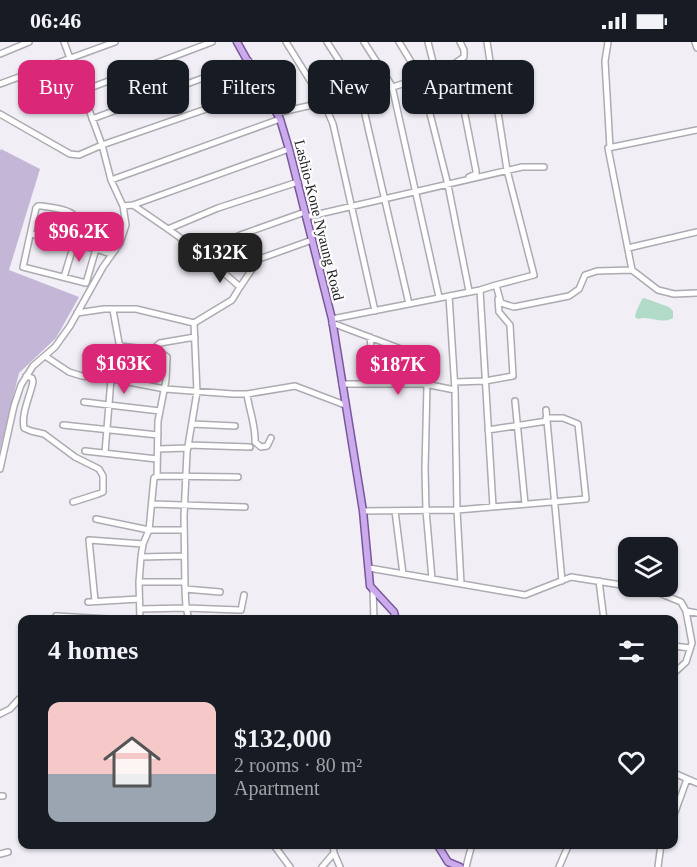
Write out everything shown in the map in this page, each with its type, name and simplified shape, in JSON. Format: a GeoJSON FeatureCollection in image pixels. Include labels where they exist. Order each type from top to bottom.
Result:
{"type":"FeatureCollection","features":[{"type":"Feature","properties":{"kind":"main road","name":"Lashio-Kone Nyaung Road"},"geometry":{"type":"LineString","coordinates":[[237,42],[248,60]]}},
{"type":"Feature","properties":{"kind":"main road","name":"Lashio-Kone Nyaung Road"},"geometry":{"type":"LineString","coordinates":[[279,116],[298,182],[332,321],[363,511],[370,586],[373,589]]}},
{"type":"Feature","properties":{"kind":"main road"},"geometry":{"type":"LineString","coordinates":[[373,589],[395,615]]}},
{"type":"Feature","properties":{"kind":"main road"},"geometry":{"type":"LineString","coordinates":[[440,849],[449,864],[460,867]]}},
{"type":"Feature","properties":{"kind":"street"},"geometry":{"type":"LineString","coordinates":[[0,54],[29,42]]}},
{"type":"Feature","properties":{"kind":"street"},"geometry":{"type":"LineString","coordinates":[[64,42],[70,58]]}},
{"type":"Feature","properties":{"kind":"street"},"geometry":{"type":"LineString","coordinates":[[0,84],[115,42]]}},
{"type":"Feature","properties":{"kind":"street"},"geometry":{"type":"LineString","coordinates":[[95,86],[212,42]]}},
{"type":"Feature","properties":{"kind":"street"},"geometry":{"type":"LineString","coordinates":[[286,42],[308,77]]}},
{"type":"Feature","properties":{"kind":"street"},"geometry":{"type":"LineString","coordinates":[[327,42],[339,60]]}},
{"type":"Feature","properties":{"kind":"street"},"geometry":{"type":"LineString","coordinates":[[364,42],[392,86],[439,297]]}},
{"type":"Feature","properties":{"kind":"street"},"geometry":{"type":"LineString","coordinates":[[399,42],[410,60]]}},
{"type":"Feature","properties":{"kind":"street"},"geometry":{"type":"LineString","coordinates":[[428,42],[432,60]]}},
{"type":"Feature","properties":{"kind":"street"},"geometry":{"type":"LineString","coordinates":[[460,42],[464,50],[464,57],[460,60]]}},
{"type":"Feature","properties":{"kind":"street"},"geometry":{"type":"LineString","coordinates":[[332,321],[375,310],[480,290],[534,275],[507,171],[487,42]]}},
{"type":"Feature","properties":{"kind":"street"},"geometry":{"type":"LineString","coordinates":[[608,42],[605,61],[610,148],[608,148],[632,270]]}},
{"type":"Feature","properties":{"kind":"street"},"geometry":{"type":"LineString","coordinates":[[695,42],[697,48]]}},
{"type":"Feature","properties":{"kind":"street"},"geometry":{"type":"LineString","coordinates":[[92,118],[201,78]]}},
{"type":"Feature","properties":{"kind":"street"},"geometry":{"type":"LineString","coordinates":[[392,86],[402,83]]}},
{"type":"Feature","properties":{"kind":"street"},"geometry":{"type":"LineString","coordinates":[[111,180],[279,116],[308,108]]}},
{"type":"Feature","properties":{"kind":"street"},"geometry":{"type":"LineString","coordinates":[[0,114],[70,154],[79,155],[201,111]]}},
{"type":"Feature","properties":{"kind":"street"},"geometry":{"type":"LineString","coordinates":[[0,469],[21,385],[33,366],[55,347],[111,254],[120,243],[126,225],[123,206],[111,180],[91,114]]}},
{"type":"Feature","properties":{"kind":"street"},"geometry":{"type":"LineString","coordinates":[[329,114],[333,124],[375,310]]}},
{"type":"Feature","properties":{"kind":"street"},"geometry":{"type":"LineString","coordinates":[[363,114],[409,304]]}},
{"type":"Feature","properties":{"kind":"street"},"geometry":{"type":"LineString","coordinates":[[430,114],[448,185],[469,291]]}},
{"type":"Feature","properties":{"kind":"street"},"geometry":{"type":"LineString","coordinates":[[448,185],[476,174],[465,114]]}},
{"type":"Feature","properties":{"kind":"street"},"geometry":{"type":"LineString","coordinates":[[610,148],[697,130]]}},
{"type":"Feature","properties":{"kind":"street"},"geometry":{"type":"LineString","coordinates":[[123,206],[133,206],[289,148]]}},
{"type":"Feature","properties":{"kind":"street"},"geometry":{"type":"LineString","coordinates":[[200,252],[243,234],[305,214],[448,185],[522,167],[544,167]]}},
{"type":"Feature","properties":{"kind":"street"},"geometry":{"type":"LineString","coordinates":[[168,229],[218,208],[298,182]]}},
{"type":"Feature","properties":{"kind":"street"},"geometry":{"type":"LineString","coordinates":[[64,277],[74,244],[75,216],[73,213],[38,206],[23,267],[86,283],[96,249]]}},
{"type":"Feature","properties":{"kind":"street"},"geometry":{"type":"LineString","coordinates":[[133,206],[200,252],[240,286]]}},
{"type":"Feature","properties":{"kind":"street"},"geometry":{"type":"LineString","coordinates":[[628,248],[697,232]]}},
{"type":"Feature","properties":{"kind":"street"},"geometry":{"type":"LineString","coordinates":[[31,234],[111,254]]}},
{"type":"Feature","properties":{"kind":"street"},"geometry":{"type":"LineString","coordinates":[[77,313],[104,309],[136,309],[194,323],[232,300],[259,259],[312,240]]}},
{"type":"Feature","properties":{"kind":"street"},"geometry":{"type":"LineString","coordinates":[[497,295],[501,303],[514,307],[569,296],[579,289],[585,275],[597,270],[632,270],[658,290],[674,294],[697,293]]}},
{"type":"Feature","properties":{"kind":"street"},"geometry":{"type":"LineString","coordinates":[[455,382],[485,381],[513,376],[510,325],[499,312],[496,285]]}},
{"type":"Feature","properties":{"kind":"street"},"geometry":{"type":"LineString","coordinates":[[480,290],[493,507]]}},
{"type":"Feature","properties":{"kind":"street"},"geometry":{"type":"LineString","coordinates":[[449,296],[455,382],[457,510],[461,584]]}},
{"type":"Feature","properties":{"kind":"street"},"geometry":{"type":"LineString","coordinates":[[113,310],[121,345],[161,352],[167,357],[165,389],[160,411],[157,476],[154,478],[149,530],[141,557],[140,615]]}},
{"type":"Feature","properties":{"kind":"street"},"geometry":{"type":"LineString","coordinates":[[332,321],[401,349],[404,384]]}},
{"type":"Feature","properties":{"kind":"street"},"geometry":{"type":"LineString","coordinates":[[188,615],[184,531],[188,447],[197,392],[194,323]]}},
{"type":"Feature","properties":{"kind":"street"},"geometry":{"type":"LineString","coordinates":[[152,350],[160,343],[195,337]]}},
{"type":"Feature","properties":{"kind":"street"},"geometry":{"type":"LineString","coordinates":[[370,337],[375,384]]}},
{"type":"Feature","properties":{"kind":"street"},"geometry":{"type":"LineString","coordinates":[[45,356],[69,372],[82,376],[197,392],[247,394],[295,386],[345,405]]}},
{"type":"Feature","properties":{"kind":"street"},"geometry":{"type":"LineString","coordinates":[[26,376],[32,378],[33,382],[24,415],[24,428],[44,434],[75,457],[99,469],[103,476],[103,492],[73,502]]}},
{"type":"Feature","properties":{"kind":"street"},"geometry":{"type":"LineString","coordinates":[[105,453],[111,379]]}},
{"type":"Feature","properties":{"kind":"street"},"geometry":{"type":"LineString","coordinates":[[342,384],[428,385],[455,390]]}},
{"type":"Feature","properties":{"kind":"street"},"geometry":{"type":"LineString","coordinates":[[428,385],[425,469],[432,579]]}},
{"type":"Feature","properties":{"kind":"street"},"geometry":{"type":"LineString","coordinates":[[247,394],[256,435],[255,442],[261,447],[267,446],[271,438]]}},
{"type":"Feature","properties":{"kind":"street"},"geometry":{"type":"LineString","coordinates":[[515,401],[525,504]]}},
{"type":"Feature","properties":{"kind":"street"},"geometry":{"type":"LineString","coordinates":[[84,402],[160,411]]}},
{"type":"Feature","properties":{"kind":"street"},"geometry":{"type":"LineString","coordinates":[[546,410],[562,581]]}},
{"type":"Feature","properties":{"kind":"street"},"geometry":{"type":"LineString","coordinates":[[363,511],[457,510],[586,499],[578,424],[563,418],[488,430]]}},
{"type":"Feature","properties":{"kind":"street"},"geometry":{"type":"LineString","coordinates":[[63,424],[158,435]]}},
{"type":"Feature","properties":{"kind":"street"},"geometry":{"type":"LineString","coordinates":[[192,424],[235,426]]}},
{"type":"Feature","properties":{"kind":"street"},"geometry":{"type":"LineString","coordinates":[[158,448],[250,447]]}},
{"type":"Feature","properties":{"kind":"street"},"geometry":{"type":"LineString","coordinates":[[86,451],[158,459]]}},
{"type":"Feature","properties":{"kind":"street"},"geometry":{"type":"LineString","coordinates":[[157,476],[237,477]]}},
{"type":"Feature","properties":{"kind":"street"},"geometry":{"type":"LineString","coordinates":[[152,504],[245,507]]}},
{"type":"Feature","properties":{"kind":"street"},"geometry":{"type":"LineString","coordinates":[[395,511],[403,574]]}},
{"type":"Feature","properties":{"kind":"street"},"geometry":{"type":"LineString","coordinates":[[96,519],[149,530],[184,531]]}},
{"type":"Feature","properties":{"kind":"street"},"geometry":{"type":"LineString","coordinates":[[95,601],[89,540],[143,544]]}},
{"type":"Feature","properties":{"kind":"street"},"geometry":{"type":"LineString","coordinates":[[141,557],[184,556]]}},
{"type":"Feature","properties":{"kind":"street"},"geometry":{"type":"LineString","coordinates":[[369,568],[525,595],[571,577],[618,584]]}},
{"type":"Feature","properties":{"kind":"street"},"geometry":{"type":"LineString","coordinates":[[599,581],[603,615]]}},
{"type":"Feature","properties":{"kind":"street"},"geometry":{"type":"LineString","coordinates":[[139,582],[185,582]]}},
{"type":"Feature","properties":{"kind":"street"},"geometry":{"type":"LineString","coordinates":[[185,589],[220,592]]}},
{"type":"Feature","properties":{"kind":"street"},"geometry":{"type":"LineString","coordinates":[[373,589],[374,615]]}},
{"type":"Feature","properties":{"kind":"street"},"geometry":{"type":"LineString","coordinates":[[140,609],[241,610],[244,594]]}},
{"type":"Feature","properties":{"kind":"street"},"geometry":{"type":"LineString","coordinates":[[669,597],[681,602],[686,611],[692,643],[686,662],[678,669]]}},
{"type":"Feature","properties":{"kind":"street"},"geometry":{"type":"LineString","coordinates":[[88,602],[139,598]]}},
{"type":"Feature","properties":{"kind":"street"},"geometry":{"type":"LineString","coordinates":[[686,611],[697,613]]}},
{"type":"Feature","properties":{"kind":"street"},"geometry":{"type":"LineString","coordinates":[[678,646],[690,648]]}},
{"type":"Feature","properties":{"kind":"street"},"geometry":{"type":"LineString","coordinates":[[0,714],[18,700]]}},
{"type":"Feature","properties":{"kind":"street"},"geometry":{"type":"LineString","coordinates":[[678,775],[697,783]]}},
{"type":"Feature","properties":{"kind":"street"},"geometry":{"type":"LineString","coordinates":[[678,804],[687,778]]}},
{"type":"Feature","properties":{"kind":"street"},"geometry":{"type":"LineString","coordinates":[[277,849],[290,867]]}},
{"type":"Feature","properties":{"kind":"street"},"geometry":{"type":"LineString","coordinates":[[334,849],[340,867]]}},
{"type":"Feature","properties":{"kind":"street"},"geometry":{"type":"LineString","coordinates":[[466,867],[471,849]]}},
{"type":"Feature","properties":{"kind":"street"},"geometry":{"type":"LineString","coordinates":[[559,867],[567,849]]}},
{"type":"Feature","properties":{"kind":"street"},"geometry":{"type":"LineString","coordinates":[[658,867],[660,849]]}},
{"type":"Feature","properties":{"kind":"street"},"geometry":{"type":"LineString","coordinates":[[0,854],[8,852]]}},
{"type":"Feature","properties":{"kind":"street"},"geometry":{"type":"LineString","coordinates":[[322,867],[334,853]]}},
{"type":"Feature","properties":{"kind":"shaded area"},"geometry":{"type":"Polygon","coordinates":[[[1,149],[40,169],[9,270],[79,297],[56,338],[19,373],[0,450],[0,151],[1,149]]]}},
{"type":"Feature","properties":{"kind":"shaded area"},"geometry":{"type":"Polygon","coordinates":[[[644,298],[669,307],[673,311],[673,318],[664,321],[635,317],[644,298]]]}}]}
